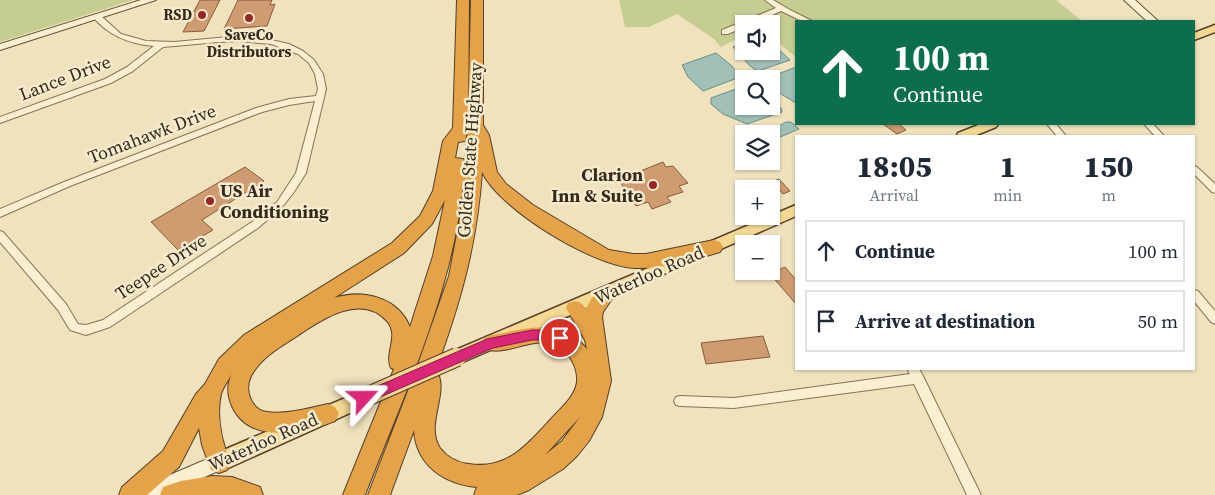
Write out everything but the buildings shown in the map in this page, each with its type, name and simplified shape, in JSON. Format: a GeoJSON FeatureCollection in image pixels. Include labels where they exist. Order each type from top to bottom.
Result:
{"type":"FeatureCollection","features":[{"type":"Feature","properties":{"kind":"highway","name":"Golden State Highway"},"geometry":{"type":"LineString","coordinates":[[380,495],[439,334],[458,277],[465,241],[470,198],[463,0]]}},
{"type":"Feature","properties":{"kind":"highway","name":"Golden State Highway"},"geometry":{"type":"LineString","coordinates":[[354,495],[419,330],[442,255],[468,124],[477,0]]}},
{"type":"Feature","properties":{"kind":"highway"},"geometry":{"type":"LineString","coordinates":[[130,495],[171,459],[184,439],[203,401],[212,391],[226,366],[251,341],[398,248],[426,220],[441,191],[451,141],[468,124],[484,140],[492,176],[504,191],[520,204],[604,255],[617,260],[648,262],[714,247]]}},
{"type":"Feature","properties":{"kind":"highway"},"geometry":{"type":"LineString","coordinates":[[485,495],[523,481],[543,471],[572,447],[589,423],[602,379],[592,323],[593,314],[606,293]]}},
{"type":"Feature","properties":{"kind":"highway"},"geometry":{"type":"LineString","coordinates":[[328,414],[283,422],[267,422],[254,419],[242,406],[240,400],[240,379],[250,361],[267,345],[320,311],[334,305],[352,302],[368,303],[383,308],[395,317],[401,327],[402,341],[388,409]]}},
{"type":"Feature","properties":{"kind":"highway"},"geometry":{"type":"LineString","coordinates":[[575,308],[596,340]]}},
{"type":"Feature","properties":{"kind":"highway"},"geometry":{"type":"LineString","coordinates":[[439,334],[426,409],[424,436],[430,453],[446,468],[474,476],[496,475],[519,464],[575,407],[584,394],[587,380],[584,358],[560,338],[547,335],[532,335],[505,342],[492,343]]}},
{"type":"Feature","properties":{"kind":"highway"},"geometry":{"type":"LineString","coordinates":[[212,391],[208,416],[210,437],[219,462]]}},
{"type":"Feature","properties":{"kind":"highway"},"geometry":{"type":"LineString","coordinates":[[171,495],[202,488],[217,487],[239,490],[252,495]]}},
{"type":"Feature","properties":{"kind":"main road"},"geometry":{"type":"LineString","coordinates":[[1195,37],[1215,28]]}},
{"type":"Feature","properties":{"kind":"main road"},"geometry":{"type":"LineString","coordinates":[[965,135],[990,125]]}},
{"type":"Feature","properties":{"kind":"main road","name":"Waterloo Road"},"geometry":{"type":"LineString","coordinates":[[219,462],[795,210]]}},
{"type":"Feature","properties":{"kind":"street"},"geometry":{"type":"LineString","coordinates":[[0,47],[150,0]]}},
{"type":"Feature","properties":{"kind":"street"},"geometry":{"type":"LineString","coordinates":[[768,0],[781,9],[806,20]]}},
{"type":"Feature","properties":{"kind":"street"},"geometry":{"type":"LineString","coordinates":[[1129,0],[1152,20]]}},
{"type":"Feature","properties":{"kind":"street"},"geometry":{"type":"LineString","coordinates":[[766,15],[781,9]]}},
{"type":"Feature","properties":{"kind":"street","name":"Teepee Drive"},"geometry":{"type":"LineString","coordinates":[[0,235],[62,307],[74,327],[86,330],[106,324],[127,308],[246,231],[280,204],[301,173],[320,98],[321,78],[313,63],[297,50],[285,45],[245,39],[162,44],[143,43],[111,32],[97,17]]}},
{"type":"Feature","properties":{"kind":"street"},"geometry":{"type":"LineString","coordinates":[[725,32],[735,28]]}},
{"type":"Feature","properties":{"kind":"street","name":"Lance Drive"},"geometry":{"type":"LineString","coordinates":[[0,120],[108,81],[130,69],[162,44]]}},
{"type":"Feature","properties":{"kind":"street","name":"Tomahawk Drive"},"geometry":{"type":"LineString","coordinates":[[0,213],[67,184],[259,110],[284,103],[320,98]]}},
{"type":"Feature","properties":{"kind":"street"},"geometry":{"type":"LineString","coordinates":[[1052,125],[1061,135]]}},
{"type":"Feature","properties":{"kind":"street"},"geometry":{"type":"LineString","coordinates":[[1149,125],[1159,135]]}},
{"type":"Feature","properties":{"kind":"street"},"geometry":{"type":"LineString","coordinates":[[1195,170],[1215,190]]}},
{"type":"Feature","properties":{"kind":"street"},"geometry":{"type":"LineString","coordinates":[[1195,295],[1215,320]]}},
{"type":"Feature","properties":{"kind":"street"},"geometry":{"type":"LineString","coordinates":[[680,401],[734,403],[916,374],[974,495]]}},
{"type":"Feature","properties":{"kind":"street","name":"Waterloo Road"},"geometry":{"type":"LineString","coordinates":[[143,495],[219,462]]}},
{"type":"Feature","properties":{"kind":"green space"},"geometry":{"type":"Polygon","coordinates":[[[0,0],[133,0],[0,42],[0,0]]]}},
{"type":"Feature","properties":{"kind":"green space"},"geometry":{"type":"Polygon","coordinates":[[[619,0],[1056,0],[1081,20],[795,20],[795,56],[780,44],[780,15],[735,15],[735,40],[721,47],[714,39],[677,14],[649,27],[625,27],[619,0]]]}},
{"type":"Feature","properties":{"kind":"water"},"geometry":{"type":"Polygon","coordinates":[[[780,51],[790,60],[761,70],[756,70],[745,60],[780,60],[780,51]]]}},
{"type":"Feature","properties":{"kind":"water"},"geometry":{"type":"Polygon","coordinates":[[[716,53],[732,66],[735,70],[735,79],[703,91],[688,77],[682,65],[716,53]]]}},
{"type":"Feature","properties":{"kind":"water"},"geometry":{"type":"Polygon","coordinates":[[[795,67],[795,102],[780,93],[780,73],[795,67]]]}},
{"type":"Feature","properties":{"kind":"water"},"geometry":{"type":"Polygon","coordinates":[[[735,89],[735,115],[773,115],[747,124],[723,114],[711,104],[711,98],[735,89]]]}},
{"type":"Feature","properties":{"kind":"water"},"geometry":{"type":"Polygon","coordinates":[[[791,122],[799,129],[780,137],[780,125],[791,122]]]}},
{"type":"Feature","properties":{"kind":"place","name":"RSD"},"geometry":{"type":"Point","coordinates":[202,15]}},
{"type":"Feature","properties":{"kind":"place","name":"SaveCo Distributors"},"geometry":{"type":"Point","coordinates":[249,18]}},
{"type":"Feature","properties":{"kind":"place","name":"Clarion Inn & Suite"},"geometry":{"type":"Point","coordinates":[653,185]}},
{"type":"Feature","properties":{"kind":"place","name":"US Air Conditioning"},"geometry":{"type":"Point","coordinates":[210,201]}},
{"type":"Feature","properties":{"kind":"route"},"geometry":{"type":"LineString","coordinates":[[364,398],[492,343],[505,342],[532,335],[547,335],[560,338]]}}]}
